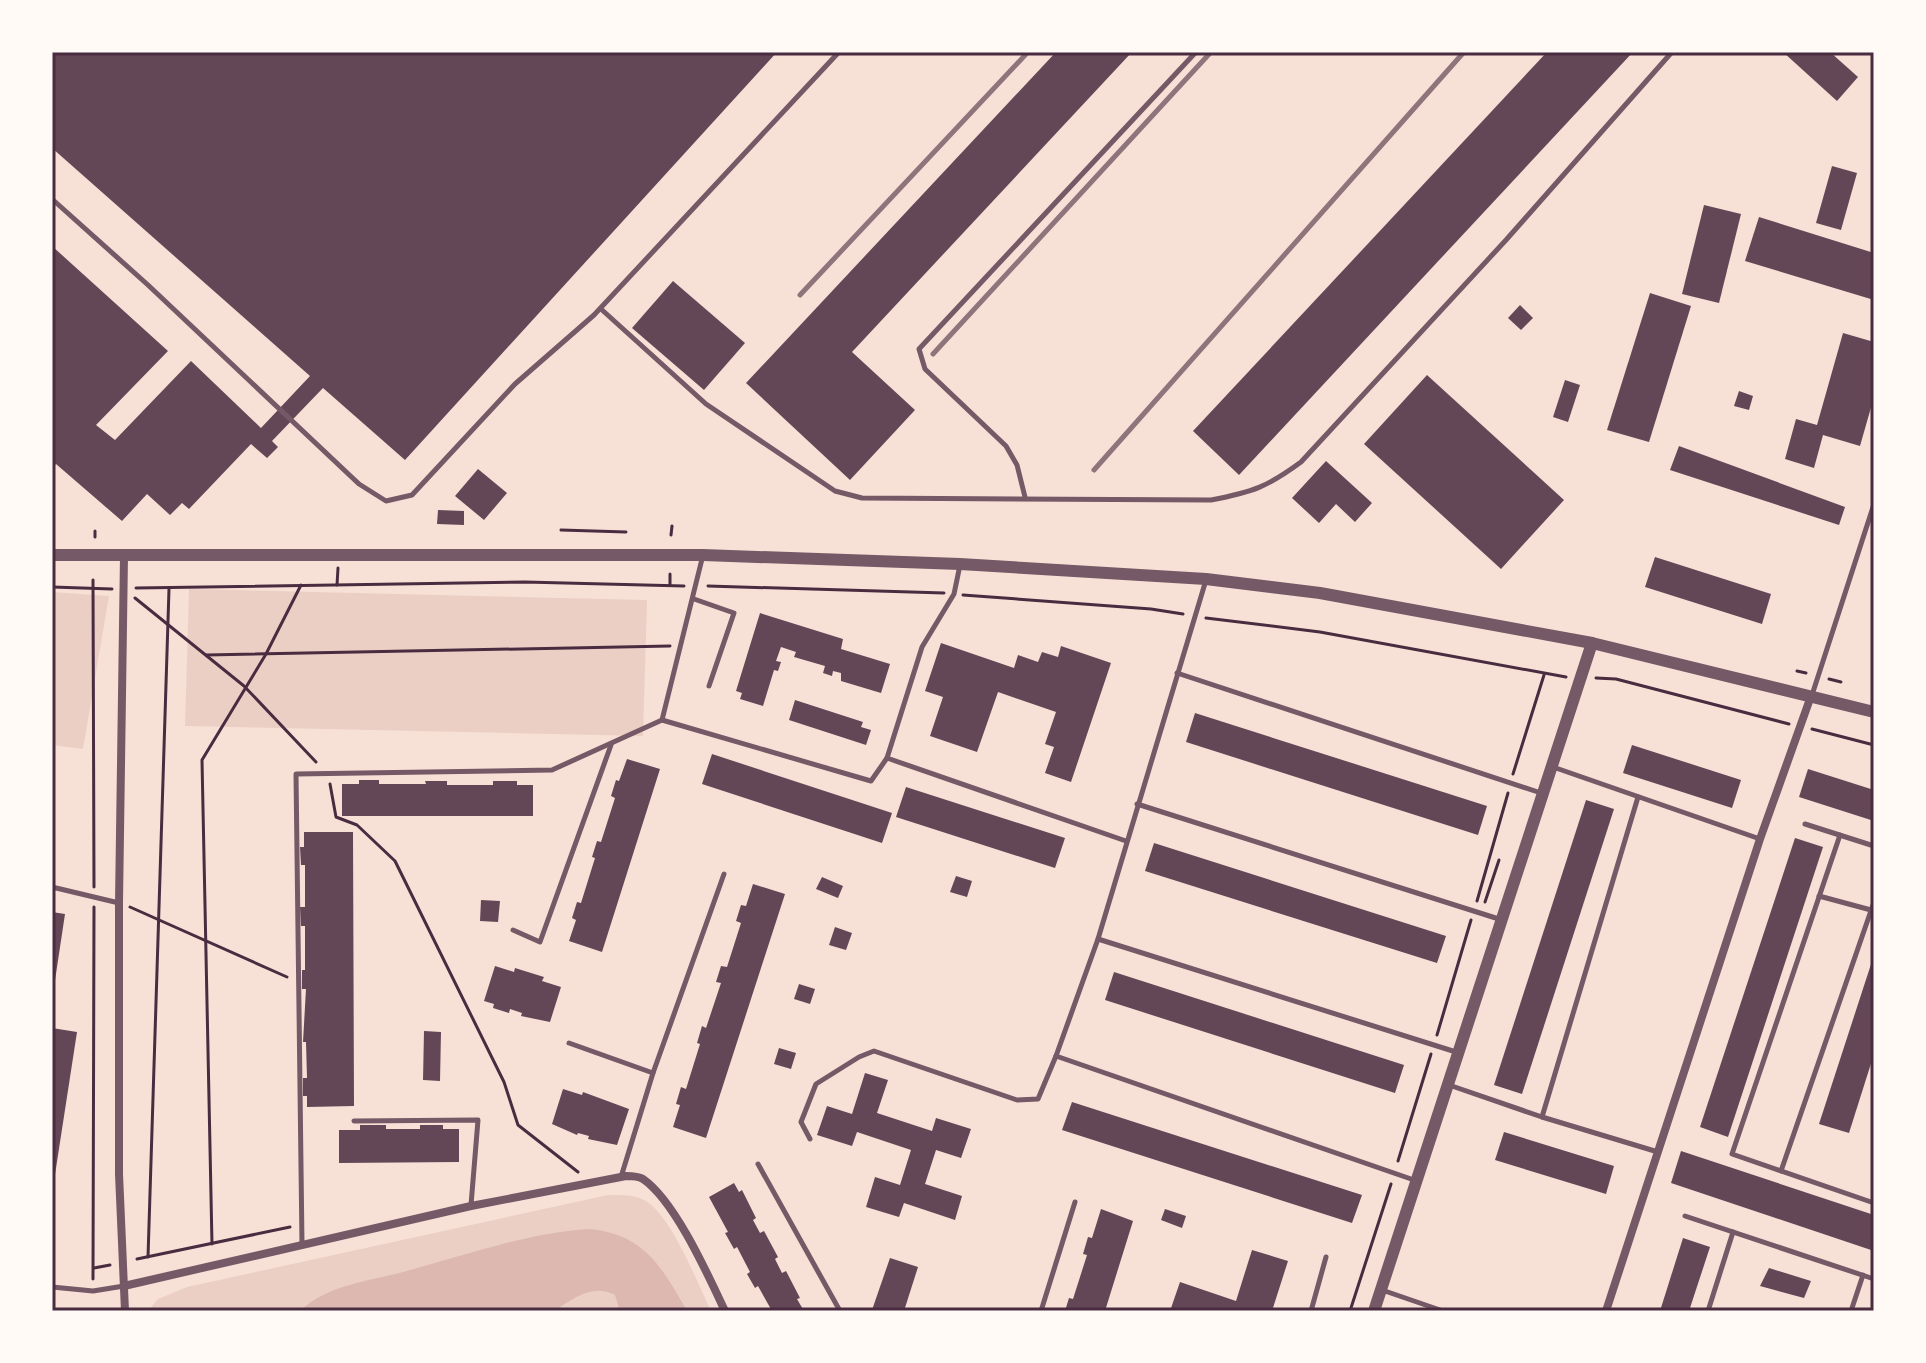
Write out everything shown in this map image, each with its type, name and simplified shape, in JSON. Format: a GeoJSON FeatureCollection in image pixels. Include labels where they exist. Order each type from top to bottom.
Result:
{"type":"FeatureCollection","features":[{"type":"Feature","properties":{"kind":"street"},"geometry":{"type":"LineString","coordinates":[[52,555],[703,555],[960,564],[1206,579],[1320,593],[1592,643],[1874,712]]}},
{"type":"Feature","properties":{"kind":"street"},"geometry":{"type":"LineString","coordinates":[[124,556],[119,1174],[125,1311]]}},
{"type":"Feature","properties":{"kind":"street"},"geometry":{"type":"LineString","coordinates":[[1374,1311],[1592,643]]}},
{"type":"Feature","properties":{"kind":"street"},"geometry":{"type":"LineString","coordinates":[[1606,1311],[1760,839],[1811,696]]}},
{"type":"Feature","properties":{"kind":"street"},"geometry":{"type":"LineString","coordinates":[[124,1286],[471,1206],[590,1182],[641,1177],[672,1211],[725,1311]]}},
{"type":"Feature","properties":{"kind":"lane"},"geometry":{"type":"LineString","coordinates":[[52,199],[359,484],[386,501],[412,495],[515,384],[601,309],[839,52]]}},
{"type":"Feature","properties":{"kind":"lane"},"geometry":{"type":"LineString","coordinates":[[1025,497],[1017,465],[1006,446],[925,369],[919,349],[1196,52]]}},
{"type":"Feature","properties":{"kind":"lane"},"geometry":{"type":"LineString","coordinates":[[601,309],[706,404],[835,491],[862,498],[1211,500],[1251,492],[1272,483],[1301,462],[1506,240],[1672,52]]}},
{"type":"Feature","properties":{"kind":"lane"},"geometry":{"type":"LineString","coordinates":[[1811,696],[1874,504]]}},
{"type":"Feature","properties":{"kind":"lane"},"geometry":{"type":"LineString","coordinates":[[662,720],[703,555]]}},
{"type":"Feature","properties":{"kind":"lane"},"geometry":{"type":"LineString","coordinates":[[302,1244],[296,774],[552,770],[662,720],[871,781],[887,758],[922,647],[954,594],[960,564]]}},
{"type":"Feature","properties":{"kind":"lane"},"geometry":{"type":"LineString","coordinates":[[810,1139],[801,1122],[816,1084],[874,1051],[1017,1100],[1038,1099],[1098,939],[1206,579]]}},
{"type":"Feature","properties":{"kind":"lane"},"geometry":{"type":"LineString","coordinates":[[694,599],[734,613],[709,686]]}},
{"type":"Feature","properties":{"kind":"lane"},"geometry":{"type":"LineString","coordinates":[[1177,673],[1543,794]]}},
{"type":"Feature","properties":{"kind":"lane"},"geometry":{"type":"LineString","coordinates":[[513,930],[540,942],[611,744]]}},
{"type":"Feature","properties":{"kind":"lane"},"geometry":{"type":"LineString","coordinates":[[887,758],[1126,841]]}},
{"type":"Feature","properties":{"kind":"lane"},"geometry":{"type":"LineString","coordinates":[[1552,766],[1760,839]]}},
{"type":"Feature","properties":{"kind":"lane"},"geometry":{"type":"LineString","coordinates":[[1542,1117],[1638,797]]}},
{"type":"Feature","properties":{"kind":"lane"},"geometry":{"type":"LineString","coordinates":[[1137,804],[1502,920]]}},
{"type":"Feature","properties":{"kind":"lane"},"geometry":{"type":"LineString","coordinates":[[1805,824],[1874,846]]}},
{"type":"Feature","properties":{"kind":"lane"},"geometry":{"type":"LineString","coordinates":[[1840,835],[1732,1154],[1874,1203]]}},
{"type":"Feature","properties":{"kind":"lane"},"geometry":{"type":"LineString","coordinates":[[621,1177],[653,1073],[724,874]]}},
{"type":"Feature","properties":{"kind":"lane"},"geometry":{"type":"LineString","coordinates":[[52,887],[119,903]]}},
{"type":"Feature","properties":{"kind":"lane"},"geometry":{"type":"LineString","coordinates":[[1819,896],[1871,910]]}},
{"type":"Feature","properties":{"kind":"lane"},"geometry":{"type":"LineString","coordinates":[[1781,1171],[1874,902]]}},
{"type":"Feature","properties":{"kind":"lane"},"geometry":{"type":"LineString","coordinates":[[1098,939],[1458,1053]]}},
{"type":"Feature","properties":{"kind":"lane"},"geometry":{"type":"LineString","coordinates":[[569,1043],[653,1073]]}},
{"type":"Feature","properties":{"kind":"lane"},"geometry":{"type":"LineString","coordinates":[[1056,1056],[1417,1181]]}},
{"type":"Feature","properties":{"kind":"lane"},"geometry":{"type":"LineString","coordinates":[[1448,1085],[1658,1152]]}},
{"type":"Feature","properties":{"kind":"lane"},"geometry":{"type":"LineString","coordinates":[[354,1121],[478,1120],[471,1206]]}},
{"type":"Feature","properties":{"kind":"lane"},"geometry":{"type":"LineString","coordinates":[[758,1164],[840,1311]]}},
{"type":"Feature","properties":{"kind":"lane"},"geometry":{"type":"LineString","coordinates":[[1041,1311],[1075,1202]]}},
{"type":"Feature","properties":{"kind":"lane"},"geometry":{"type":"LineString","coordinates":[[1685,1216],[1874,1279]]}},
{"type":"Feature","properties":{"kind":"lane"},"geometry":{"type":"LineString","coordinates":[[1708,1311],[1733,1232]]}},
{"type":"Feature","properties":{"kind":"lane"},"geometry":{"type":"LineString","coordinates":[[1311,1311],[1326,1257]]}},
{"type":"Feature","properties":{"kind":"lane"},"geometry":{"type":"LineString","coordinates":[[1851,1311],[1863,1275]]}},
{"type":"Feature","properties":{"kind":"lane"},"geometry":{"type":"LineString","coordinates":[[52,1287],[93,1291],[124,1286]]}},
{"type":"Feature","properties":{"kind":"lane"},"geometry":{"type":"LineString","coordinates":[[1381,1290],[1443,1311]]}},
{"type":"Feature","properties":{"kind":"path"},"geometry":{"type":"LineString","coordinates":[[671,535],[672,526]]}},
{"type":"Feature","properties":{"kind":"path"},"geometry":{"type":"LineString","coordinates":[[561,530],[626,532]]}},
{"type":"Feature","properties":{"kind":"path"},"geometry":{"type":"LineString","coordinates":[[95,531],[95,537]]}},
{"type":"Feature","properties":{"kind":"path"},"geometry":{"type":"LineString","coordinates":[[337,586],[338,557]]}},
{"type":"Feature","properties":{"kind":"path"},"geometry":{"type":"LineString","coordinates":[[670,574],[670,585]]}},
{"type":"Feature","properties":{"kind":"path"},"geometry":{"type":"LineString","coordinates":[[93,580],[93,1291]]}},
{"type":"Feature","properties":{"kind":"path"},"geometry":{"type":"LineString","coordinates":[[52,587],[123,589],[525,582],[954,594],[1151,609],[1320,632],[1568,677]]}},
{"type":"Feature","properties":{"kind":"path"},"geometry":{"type":"LineString","coordinates":[[212,1244],[202,760],[266,654],[301,585]]}},
{"type":"Feature","properties":{"kind":"path"},"geometry":{"type":"LineString","coordinates":[[148,1257],[169,588]]}},
{"type":"Feature","properties":{"kind":"path"},"geometry":{"type":"LineString","coordinates":[[123,589],[244,686],[328,774],[336,817],[357,825],[395,861],[504,1082],[518,1125],[590,1182]]}},
{"type":"Feature","properties":{"kind":"path"},"geometry":{"type":"LineString","coordinates":[[206,655],[681,646]]}},
{"type":"Feature","properties":{"kind":"path"},"geometry":{"type":"LineString","coordinates":[[1350,1311],[1395,1173],[1544,675]]}},
{"type":"Feature","properties":{"kind":"path"},"geometry":{"type":"LineString","coordinates":[[1596,678],[1616,679],[1874,745]]}},
{"type":"Feature","properties":{"kind":"path"},"geometry":{"type":"LineString","coordinates":[[1482,914],[1499,860]]}},
{"type":"Feature","properties":{"kind":"path"},"geometry":{"type":"LineString","coordinates":[[119,903],[159,918],[298,982]]}},
{"type":"Feature","properties":{"kind":"path"},"geometry":{"type":"LineString","coordinates":[[134,1259],[301,1225]]}},
{"type":"Feature","properties":{"kind":"path"},"geometry":{"type":"LineString","coordinates":[[93,1268],[110,1265]]}},
{"type":"Feature","properties":{"kind":"shaded area"},"geometry":{"type":"Polygon","coordinates":[[[189,589],[647,600],[643,736],[185,726],[189,589]]]}},
{"type":"Feature","properties":{"kind":"shaded area"},"geometry":{"type":"Polygon","coordinates":[[[52,592],[109,596],[83,749],[52,745],[52,592]]]}},
{"type":"Feature","properties":{"kind":"shaded area"},"geometry":{"type":"Polygon","coordinates":[[[608,1195],[637,1197],[656,1209],[683,1251],[711,1311],[148,1311],[158,1299],[187,1287],[608,1195]]]}},
{"type":"Feature","properties":{"kind":"shaded area"},"geometry":{"type":"Polygon","coordinates":[[[589,1229],[624,1238],[649,1255],[669,1280],[687,1311],[620,1311],[615,1295],[598,1291],[583,1294],[554,1311],[300,1311],[323,1295],[349,1285],[518,1240],[589,1229]]]}},
{"type":"Feature","properties":{"kind":"building"},"geometry":{"type":"Polygon","coordinates":[[[52,52],[777,52],[405,460],[323,388],[272,441],[278,447],[267,458],[251,444],[189,509],[182,503],[170,515],[147,494],[122,521],[56,464],[52,468],[52,246],[168,351],[96,425],[115,440],[191,361],[261,428],[310,376],[52,148],[52,52]]]}},
{"type":"Feature","properties":{"kind":"building"},"geometry":{"type":"Polygon","coordinates":[[[1056,52],[1132,52],[852,352],[915,410],[850,480],[746,383],[1056,52]]]}},
{"type":"Feature","properties":{"kind":"building"},"geometry":{"type":"Polygon","coordinates":[[[1547,52],[1633,52],[1239,475],[1193,431],[1547,52]]]}},
{"type":"Feature","properties":{"kind":"building"},"geometry":{"type":"Polygon","coordinates":[[[1783,52],[1830,52],[1858,77],[1837,101],[1783,52]]]}},
{"type":"Feature","properties":{"kind":"building"},"geometry":{"type":"Polygon","coordinates":[[[1832,166],[1857,173],[1841,230],[1816,223],[1832,166]]]}},
{"type":"Feature","properties":{"kind":"building"},"geometry":{"type":"Polygon","coordinates":[[[1704,205],[1741,214],[1719,303],[1682,294],[1704,205]]]}},
{"type":"Feature","properties":{"kind":"building"},"geometry":{"type":"Polygon","coordinates":[[[1759,217],[1874,253],[1874,300],[1745,261],[1759,217]]]}},
{"type":"Feature","properties":{"kind":"building"},"geometry":{"type":"Polygon","coordinates":[[[673,281],[745,343],[704,390],[632,328],[673,281]]]}},
{"type":"Feature","properties":{"kind":"building"},"geometry":{"type":"Polygon","coordinates":[[[1650,293],[1691,306],[1649,442],[1607,430],[1650,293]]]}},
{"type":"Feature","properties":{"kind":"building"},"geometry":{"type":"Polygon","coordinates":[[[1520,305],[1533,318],[1521,330],[1508,318],[1520,305]]]}},
{"type":"Feature","properties":{"kind":"building"},"geometry":{"type":"Polygon","coordinates":[[[1843,333],[1874,342],[1874,397],[1860,446],[1823,435],[1814,468],[1785,459],[1796,419],[1817,425],[1843,333]]]}},
{"type":"Feature","properties":{"kind":"building"},"geometry":{"type":"Polygon","coordinates":[[[1427,375],[1564,500],[1501,569],[1364,444],[1427,375]]]}},
{"type":"Feature","properties":{"kind":"building"},"geometry":{"type":"Polygon","coordinates":[[[1565,380],[1580,385],[1568,422],[1553,417],[1565,380]]]}},
{"type":"Feature","properties":{"kind":"building"},"geometry":{"type":"Polygon","coordinates":[[[1739,391],[1753,396],[1749,410],[1734,406],[1739,391]]]}},
{"type":"Feature","properties":{"kind":"building"},"geometry":{"type":"Polygon","coordinates":[[[1679,446],[1845,507],[1839,525],[1670,470],[1679,446]]]}},
{"type":"Feature","properties":{"kind":"building"},"geometry":{"type":"Polygon","coordinates":[[[1326,461],[1372,503],[1355,522],[1336,504],[1319,523],[1292,498],[1326,461]]]}},
{"type":"Feature","properties":{"kind":"building"},"geometry":{"type":"Polygon","coordinates":[[[478,469],[507,493],[484,520],[455,496],[478,469]]]}},
{"type":"Feature","properties":{"kind":"building"},"geometry":{"type":"Polygon","coordinates":[[[438,510],[464,511],[464,525],[437,524],[438,510]]]}},
{"type":"Feature","properties":{"kind":"building"},"geometry":{"type":"Polygon","coordinates":[[[1655,557],[1771,594],[1762,624],[1645,587],[1655,557]]]}},
{"type":"Feature","properties":{"kind":"building"},"geometry":{"type":"Polygon","coordinates":[[[760,613],[843,639],[841,649],[890,664],[881,693],[841,681],[841,673],[833,671],[832,676],[823,673],[825,666],[794,657],[796,652],[781,647],[776,661],[781,662],[778,671],[774,670],[763,706],[740,699],[742,693],[736,691],[760,613]]]}},
{"type":"Feature","properties":{"kind":"building"},"geometry":{"type":"Polygon","coordinates":[[[941,643],[1014,668],[1018,655],[1038,662],[1042,652],[1058,657],[1061,646],[1111,663],[1071,782],[1045,773],[1054,747],[1045,744],[1056,712],[998,692],[977,752],[930,736],[943,697],[925,691],[941,643]]]}},
{"type":"Feature","properties":{"kind":"building"},"geometry":{"type":"Polygon","coordinates":[[[795,700],[863,722],[861,727],[871,730],[866,745],[789,720],[795,700]]]}},
{"type":"Feature","properties":{"kind":"building"},"geometry":{"type":"Polygon","coordinates":[[[1195,713],[1487,806],[1478,835],[1186,742],[1195,713]]]}},
{"type":"Feature","properties":{"kind":"building"},"geometry":{"type":"Polygon","coordinates":[[[1632,745],[1741,780],[1732,808],[1623,773],[1632,745]]]}},
{"type":"Feature","properties":{"kind":"building"},"geometry":{"type":"Polygon","coordinates":[[[712,754],[892,813],[882,843],[702,784],[712,754]]]}},
{"type":"Feature","properties":{"kind":"building"},"geometry":{"type":"Polygon","coordinates":[[[627,759],[660,769],[602,952],[569,941],[576,920],[572,918],[577,902],[581,903],[597,841],[601,842],[615,798],[611,796],[616,780],[619,781],[627,759]]]}},
{"type":"Feature","properties":{"kind":"building"},"geometry":{"type":"Polygon","coordinates":[[[1808,769],[1874,790],[1874,821],[1799,797],[1808,769]]]}},
{"type":"Feature","properties":{"kind":"building"},"geometry":{"type":"Polygon","coordinates":[[[359,780],[379,780],[379,784],[447,781],[447,785],[493,785],[493,781],[517,781],[517,785],[533,785],[533,816],[342,816],[342,784],[359,784],[359,780]]]}},
{"type":"Feature","properties":{"kind":"building"},"geometry":{"type":"Polygon","coordinates":[[[906,787],[1065,838],[1055,868],[896,817],[906,787]]]}},
{"type":"Feature","properties":{"kind":"building"},"geometry":{"type":"Polygon","coordinates":[[[1586,800],[1614,809],[1522,1094],[1494,1085],[1586,800]]]}},
{"type":"Feature","properties":{"kind":"building"},"geometry":{"type":"Polygon","coordinates":[[[304,832],[353,832],[354,1106],[307,1107],[307,1096],[303,1096],[303,1078],[307,1078],[306,1042],[303,1042],[306,989],[302,989],[305,926],[301,926],[300,907],[305,907],[305,865],[301,865],[300,847],[304,847],[304,832]]]}},
{"type":"Feature","properties":{"kind":"building"},"geometry":{"type":"Polygon","coordinates":[[[1795,838],[1823,847],[1728,1137],[1700,1127],[1795,838]]]}},
{"type":"Feature","properties":{"kind":"building"},"geometry":{"type":"Polygon","coordinates":[[[1154,843],[1446,936],[1437,963],[1145,871],[1154,843]]]}},
{"type":"Feature","properties":{"kind":"building"},"geometry":{"type":"Polygon","coordinates":[[[956,876],[972,881],[967,897],[950,892],[956,876]]]}},
{"type":"Feature","properties":{"kind":"building"},"geometry":{"type":"Polygon","coordinates":[[[822,877],[843,886],[838,898],[816,889],[822,877]]]}},
{"type":"Feature","properties":{"kind":"building"},"geometry":{"type":"Polygon","coordinates":[[[753,884],[785,894],[706,1138],[673,1127],[680,1105],[676,1104],[681,1087],[686,1089],[700,1044],[697,1043],[702,1026],[706,1028],[721,983],[716,982],[721,966],[727,967],[741,923],[736,921],[741,905],[746,906],[753,884]]]}},
{"type":"Feature","properties":{"kind":"building"},"geometry":{"type":"Polygon","coordinates":[[[481,900],[500,901],[498,922],[480,921],[481,900]]]}},
{"type":"Feature","properties":{"kind":"building"},"geometry":{"type":"Polygon","coordinates":[[[52,912],[65,914],[54,987],[52,987],[52,912]]]}},
{"type":"Feature","properties":{"kind":"building"},"geometry":{"type":"Polygon","coordinates":[[[835,927],[852,933],[846,950],[829,945],[835,927]]]}},
{"type":"Feature","properties":{"kind":"building"},"geometry":{"type":"Polygon","coordinates":[[[1874,955],[1874,1054],[1849,1133],[1819,1124],[1874,955]]]}},
{"type":"Feature","properties":{"kind":"building"},"geometry":{"type":"Polygon","coordinates":[[[495,966],[514,972],[515,968],[544,977],[542,981],[561,987],[550,1022],[521,1016],[522,1013],[510,1009],[509,1013],[493,1008],[494,1004],[484,1001],[495,966]]]}},
{"type":"Feature","properties":{"kind":"building"},"geometry":{"type":"Polygon","coordinates":[[[1114,972],[1404,1065],[1395,1093],[1105,1000],[1114,972]]]}},
{"type":"Feature","properties":{"kind":"building"},"geometry":{"type":"Polygon","coordinates":[[[799,984],[815,989],[810,1004],[794,999],[799,984]]]}},
{"type":"Feature","properties":{"kind":"building"},"geometry":{"type":"Polygon","coordinates":[[[52,1028],[77,1032],[54,1181],[52,1181],[52,1028]]]}},
{"type":"Feature","properties":{"kind":"building"},"geometry":{"type":"Polygon","coordinates":[[[424,1031],[441,1032],[440,1081],[423,1080],[424,1031]]]}},
{"type":"Feature","properties":{"kind":"building"},"geometry":{"type":"Polygon","coordinates":[[[779,1048],[796,1053],[791,1069],[774,1064],[779,1048]]]}},
{"type":"Feature","properties":{"kind":"building"},"geometry":{"type":"Polygon","coordinates":[[[865,1073],[888,1080],[877,1113],[932,1131],[936,1118],[971,1129],[961,1158],[936,1150],[925,1184],[962,1196],[955,1220],[904,1203],[899,1217],[866,1207],[875,1177],[900,1185],[911,1150],[857,1132],[852,1146],[817,1135],[827,1106],[852,1114],[865,1073]]]}},
{"type":"Feature","properties":{"kind":"building"},"geometry":{"type":"Polygon","coordinates":[[[563,1089],[582,1095],[583,1092],[629,1109],[617,1145],[588,1139],[589,1136],[577,1135],[552,1124],[563,1089]]]}},
{"type":"Feature","properties":{"kind":"building"},"geometry":{"type":"Polygon","coordinates":[[[1072,1102],[1362,1195],[1352,1223],[1062,1130],[1072,1102]]]}},
{"type":"Feature","properties":{"kind":"building"},"geometry":{"type":"Polygon","coordinates":[[[360,1125],[420,1129],[420,1125],[443,1125],[443,1129],[459,1129],[459,1162],[339,1163],[339,1130],[360,1130],[360,1125]]]}},
{"type":"Feature","properties":{"kind":"building"},"geometry":{"type":"Polygon","coordinates":[[[1504,1132],[1614,1166],[1606,1194],[1495,1160],[1504,1132]]]}},
{"type":"Feature","properties":{"kind":"building"},"geometry":{"type":"Polygon","coordinates":[[[1681,1151],[1874,1215],[1874,1251],[1671,1183],[1681,1151]]]}},
{"type":"Feature","properties":{"kind":"building"},"geometry":{"type":"Polygon","coordinates":[[[734,1183],[739,1192],[742,1190],[756,1218],[753,1220],[760,1233],[764,1231],[778,1257],[775,1259],[782,1273],[786,1271],[804,1311],[772,1311],[747,1274],[750,1272],[737,1247],[734,1249],[725,1233],[728,1232],[709,1197],[734,1183]]]}},
{"type":"Feature","properties":{"kind":"building"},"geometry":{"type":"Polygon","coordinates":[[[1101,1209],[1133,1221],[1105,1311],[1065,1311],[1069,1298],[1073,1299],[1087,1255],[1083,1254],[1088,1237],[1092,1238],[1101,1209]]]}},
{"type":"Feature","properties":{"kind":"building"},"geometry":{"type":"Polygon","coordinates":[[[1165,1209],[1186,1216],[1182,1228],[1161,1220],[1165,1209]]]}},
{"type":"Feature","properties":{"kind":"building"},"geometry":{"type":"Polygon","coordinates":[[[1683,1238],[1710,1247],[1689,1311],[1660,1311],[1683,1238]]]}},
{"type":"Feature","properties":{"kind":"building"},"geometry":{"type":"Polygon","coordinates":[[[1252,1250],[1288,1261],[1272,1311],[1170,1311],[1180,1282],[1236,1301],[1252,1250]]]}},
{"type":"Feature","properties":{"kind":"building"},"geometry":{"type":"Polygon","coordinates":[[[890,1258],[918,1267],[904,1311],[872,1310],[890,1258]]]}},
{"type":"Feature","properties":{"kind":"building"},"geometry":{"type":"Polygon","coordinates":[[[1769,1268],[1811,1281],[1804,1298],[1760,1286],[1769,1268]]]}},
{"type":"Feature","properties":{"kind":"railway"},"geometry":{"type":"LineString","coordinates":[[800,295],[1028,52]]}},
{"type":"Feature","properties":{"kind":"railway"},"geometry":{"type":"LineString","coordinates":[[933,354],[1211,52]]}},
{"type":"Feature","properties":{"kind":"railway"},"geometry":{"type":"LineString","coordinates":[[1094,470],[1464,52]]}}]}
